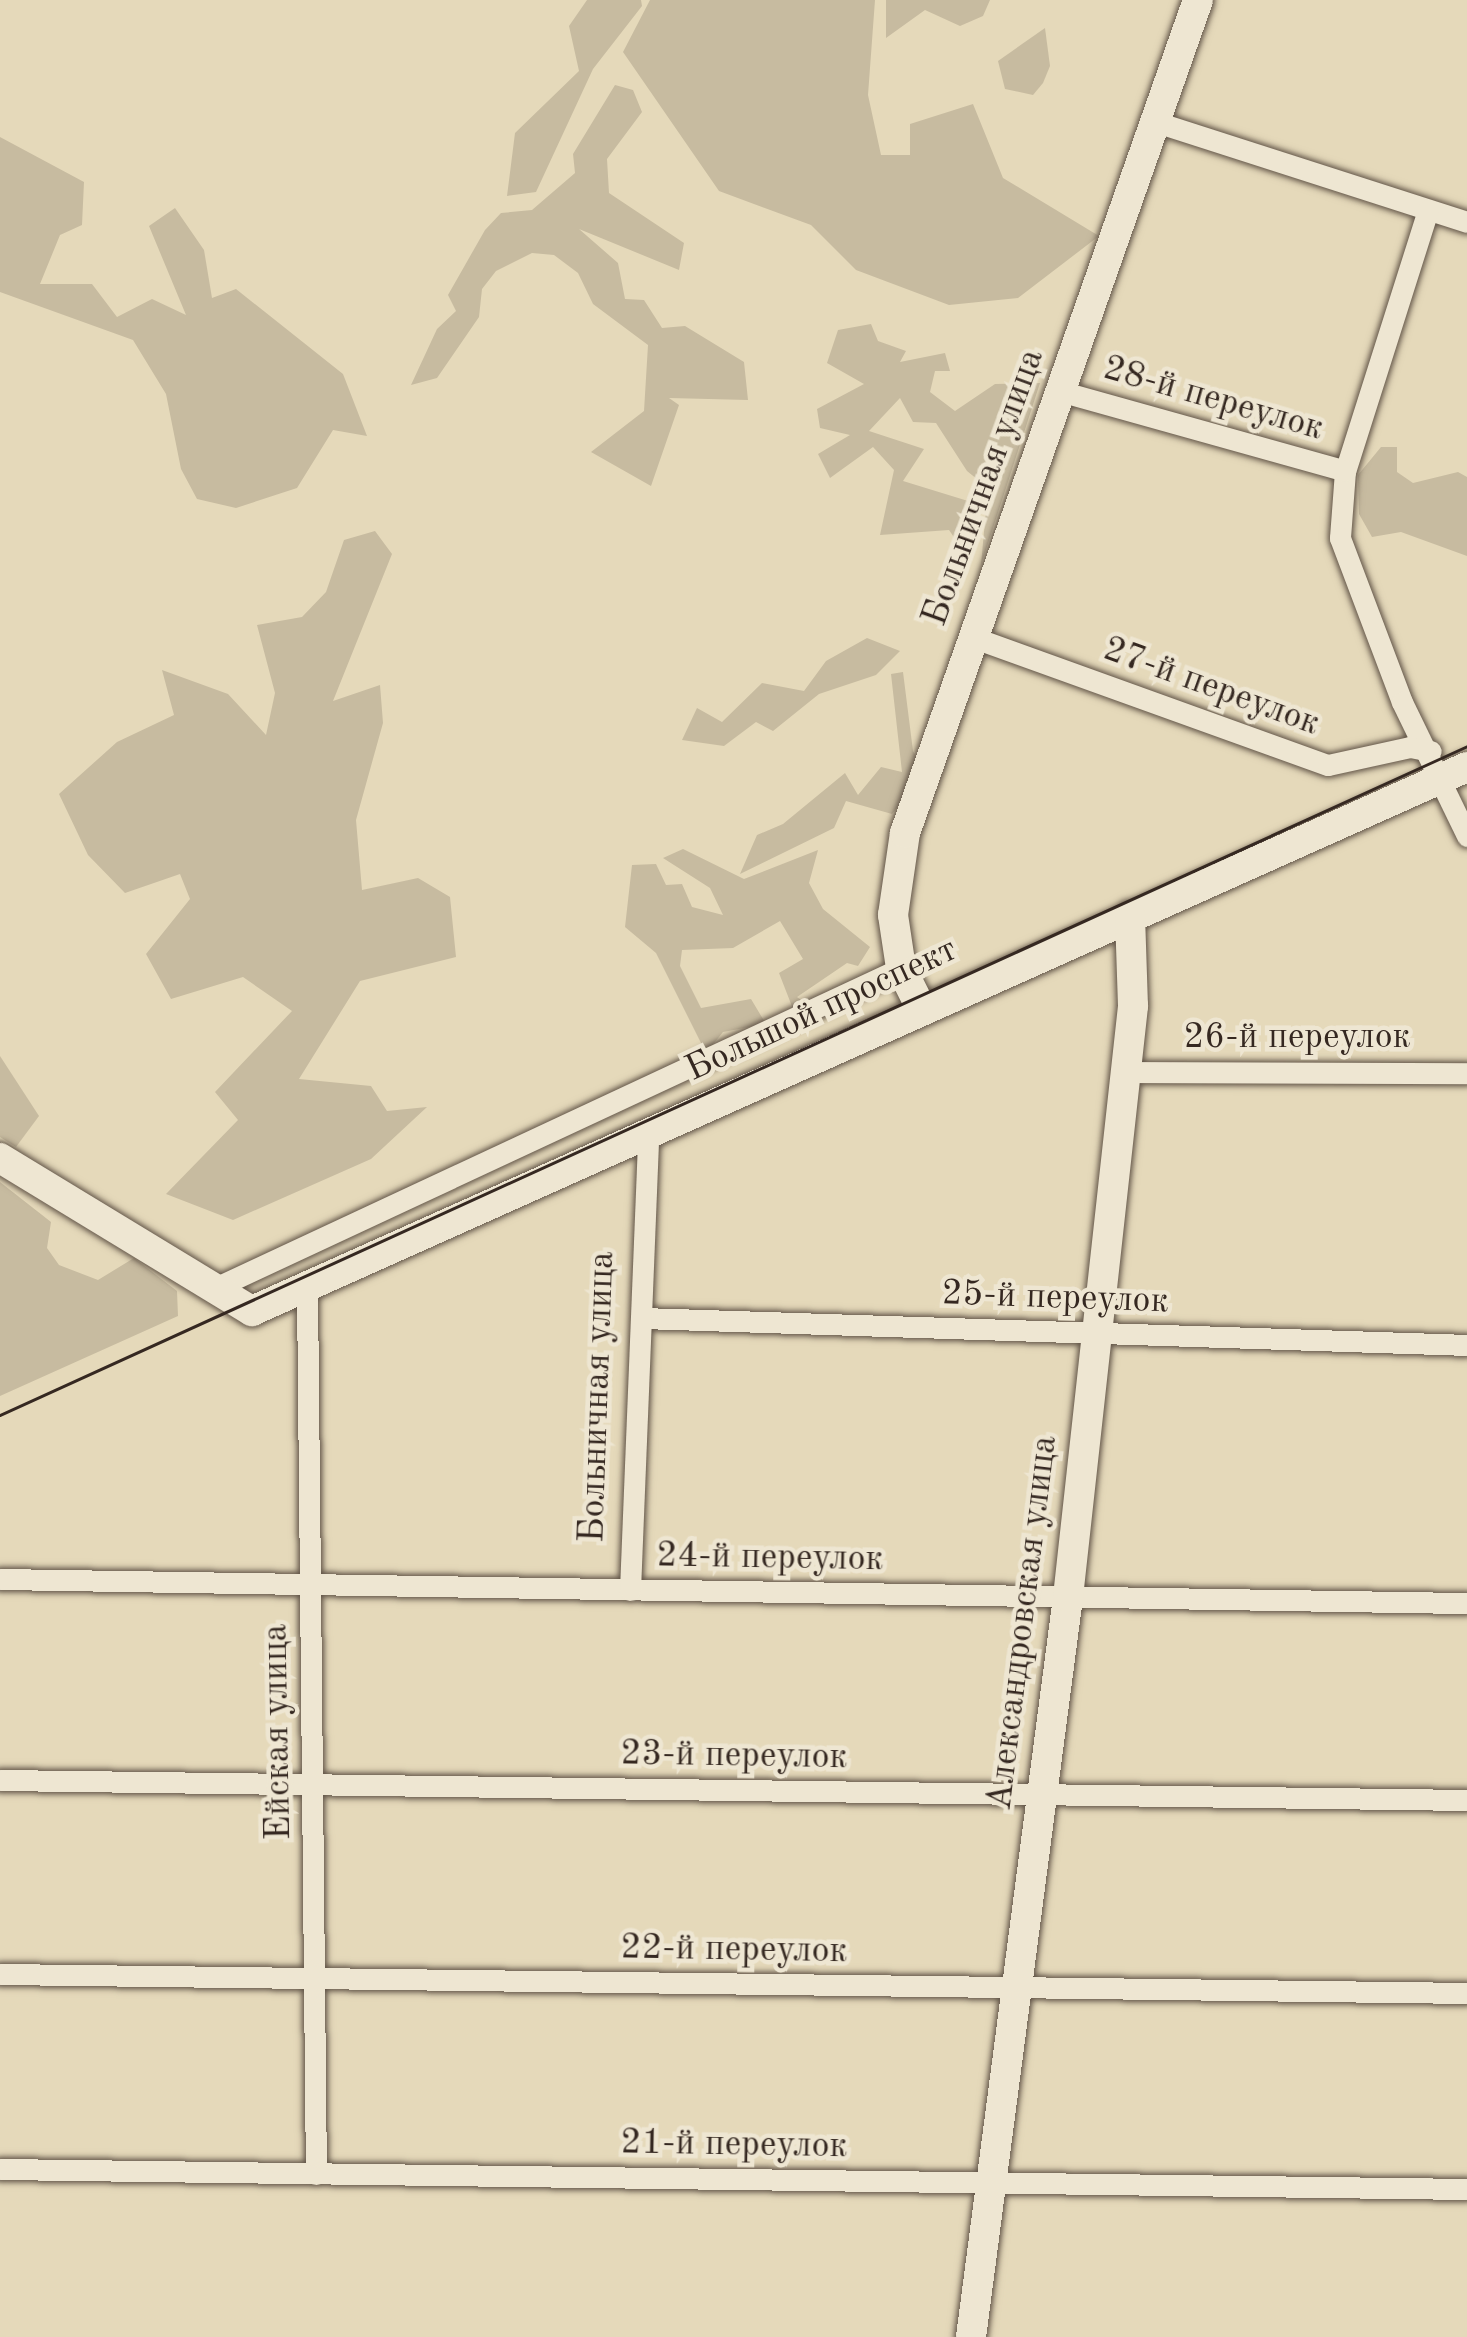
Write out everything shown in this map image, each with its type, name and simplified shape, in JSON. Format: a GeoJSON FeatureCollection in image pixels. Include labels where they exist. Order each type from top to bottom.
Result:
{"type":"FeatureCollection","features":[{"type":"Feature","properties":{"kind":"main road","name":"Больничная улица"},"geometry":{"type":"LineString","coordinates":[[920,1006],[902,968],[893,915],[905,833],[1198,0]]}},
{"type":"Feature","properties":{"kind":"main road","name":"Большой проспект"},"geometry":{"type":"LineString","coordinates":[[0,1158],[252,1311],[648,1136],[920,1006],[1130,916],[1448,765]]}},
{"type":"Feature","properties":{"kind":"main road","name":"Александровская улица"},"geometry":{"type":"LineString","coordinates":[[971,2337],[1068,1597],[1126,1072],[1130,916]]}},
{"type":"Feature","properties":{"kind":"street"},"geometry":{"type":"LineString","coordinates":[[1156,122],[1467,222]]}},
{"type":"Feature","properties":{"kind":"street"},"geometry":{"type":"LineString","coordinates":[[1428,210],[1345,471],[1340,538],[1402,702],[1448,765],[1467,836]]}},
{"type":"Feature","properties":{"kind":"street","name":"28-й переулок"},"geometry":{"type":"LineString","coordinates":[[1063,392],[1345,471]]}},
{"type":"Feature","properties":{"kind":"street","name":"27-й переулок"},"geometry":{"type":"LineString","coordinates":[[972,637],[1328,765],[1410,747],[1448,765]]}},
{"type":"Feature","properties":{"kind":"street","name":"Большой проспект"},"geometry":{"type":"LineString","coordinates":[[215,1288],[902,968]]}},
{"type":"Feature","properties":{"kind":"street","name":"26-й переулок"},"geometry":{"type":"LineString","coordinates":[[1126,1072],[1467,1073]]}},
{"type":"Feature","properties":{"kind":"street","name":"Больничная улица"},"geometry":{"type":"LineString","coordinates":[[630,1590],[648,1136]]}},
{"type":"Feature","properties":{"kind":"street","name":"Ейская улица"},"geometry":{"type":"LineString","coordinates":[[307,1290],[316,2174]]}},
{"type":"Feature","properties":{"kind":"street","name":"25-й переулок"},"geometry":{"type":"LineString","coordinates":[[642,1318],[1467,1346]]}},
{"type":"Feature","properties":{"kind":"street","name":"24-й переулок"},"geometry":{"type":"LineString","coordinates":[[0,1580],[1467,1603]]}},
{"type":"Feature","properties":{"kind":"street","name":"23-й переулок"},"geometry":{"type":"LineString","coordinates":[[0,1780],[1467,1800]]}},
{"type":"Feature","properties":{"kind":"street","name":"22-й переулок"},"geometry":{"type":"LineString","coordinates":[[0,1974],[1467,1994]]}},
{"type":"Feature","properties":{"kind":"street","name":"21-й переулок"},"geometry":{"type":"LineString","coordinates":[[0,2169],[1467,2189]]}},
{"type":"Feature","properties":{"kind":"shaded area"},"geometry":{"type":"Polygon","coordinates":[[[587,0],[641,0],[642,6],[593,69],[536,192],[507,196],[515,133],[579,71],[569,26],[587,0]]]}},
{"type":"Feature","properties":{"kind":"shaded area"},"geometry":{"type":"Polygon","coordinates":[[[650,0],[875,0],[868,95],[881,155],[910,155],[910,124],[973,104],[1003,178],[1099,236],[1018,298],[949,305],[856,270],[811,225],[719,191],[623,52],[650,0]]]}},
{"type":"Feature","properties":{"kind":"shaded area"},"geometry":{"type":"Polygon","coordinates":[[[886,0],[990,0],[983,16],[960,26],[925,10],[886,38],[886,0]]]}},
{"type":"Feature","properties":{"kind":"shaded area"},"geometry":{"type":"Polygon","coordinates":[[[1045,28],[1050,66],[1043,83],[1033,95],[1005,89],[998,61],[1045,28]]]}},
{"type":"Feature","properties":{"kind":"shaded area"},"geometry":{"type":"Polygon","coordinates":[[[615,85],[633,90],[642,112],[607,159],[609,193],[684,243],[679,270],[579,229],[618,263],[625,299],[644,300],[662,328],[685,326],[744,362],[748,400],[669,398],[679,405],[651,486],[591,452],[644,411],[648,345],[593,304],[578,273],[554,255],[532,253],[496,271],[482,289],[479,317],[437,378],[411,385],[437,329],[456,311],[448,295],[485,230],[501,213],[532,210],[575,173],[573,154],[615,85]]]}},
{"type":"Feature","properties":{"kind":"shaded area"},"geometry":{"type":"Polygon","coordinates":[[[0,137],[84,182],[82,225],[60,235],[40,284],[92,284],[117,317],[152,299],[186,315],[149,226],[175,208],[204,250],[212,298],[236,289],[343,374],[367,436],[333,430],[297,488],[236,508],[197,499],[181,469],[166,394],[133,340],[0,292],[0,137]]]}},
{"type":"Feature","properties":{"kind":"shaded area"},"geometry":{"type":"Polygon","coordinates":[[[871,324],[878,341],[906,351],[900,362],[945,353],[950,371],[935,371],[930,392],[955,411],[995,384],[1040,383],[981,565],[988,488],[967,471],[936,423],[913,422],[900,398],[869,431],[924,449],[903,481],[968,501],[958,543],[949,530],[880,535],[894,470],[873,447],[830,478],[818,454],[850,435],[820,428],[817,409],[864,384],[827,363],[838,330],[871,324]]]}},
{"type":"Feature","properties":{"kind":"shaded area"},"geometry":{"type":"Polygon","coordinates":[[[1381,447],[1397,447],[1397,472],[1413,483],[1458,472],[1467,477],[1467,556],[1401,532],[1372,537],[1359,514],[1358,475],[1381,447]]]}},
{"type":"Feature","properties":{"kind":"shaded area"},"geometry":{"type":"Polygon","coordinates":[[[375,531],[392,554],[333,701],[380,685],[383,723],[356,820],[362,890],[418,878],[450,897],[456,957],[360,981],[299,1079],[371,1086],[387,1111],[427,1107],[371,1159],[233,1220],[166,1194],[238,1120],[215,1092],[292,1011],[243,977],[171,999],[146,954],[190,899],[180,874],[125,893],[88,855],[59,794],[117,742],[174,715],[162,670],[228,694],[266,735],[275,693],[257,625],[302,617],[326,592],[344,540],[375,531]]]}},
{"type":"Feature","properties":{"kind":"shaded area"},"geometry":{"type":"Polygon","coordinates":[[[867,638],[900,651],[876,675],[819,694],[773,731],[756,722],[724,746],[682,740],[697,708],[722,722],[762,683],[804,691],[826,661],[867,638]]]}},
{"type":"Feature","properties":{"kind":"shaded area"},"geometry":{"type":"Polygon","coordinates":[[[903,672],[913,751],[925,773],[892,814],[846,801],[834,828],[740,874],[757,835],[783,824],[845,773],[858,795],[881,767],[902,772],[891,674],[903,672]]]}},
{"type":"Feature","properties":{"kind":"shaded area"},"geometry":{"type":"Polygon","coordinates":[[[683,849],[744,879],[818,850],[809,883],[823,909],[870,947],[858,966],[847,963],[797,997],[808,1005],[793,1009],[779,973],[803,959],[780,921],[733,948],[682,950],[680,966],[701,1008],[751,999],[766,1024],[723,1032],[706,1053],[656,953],[625,927],[632,865],[656,864],[666,885],[682,884],[692,907],[723,915],[710,888],[663,858],[683,849]]]}},
{"type":"Feature","properties":{"kind":"shaded area"},"geometry":{"type":"Polygon","coordinates":[[[0,1056],[39,1116],[16,1147],[0,1137],[0,1056]]]}},
{"type":"Feature","properties":{"kind":"shaded area"},"geometry":{"type":"Polygon","coordinates":[[[0,1182],[51,1222],[47,1248],[59,1265],[98,1280],[134,1258],[177,1291],[178,1316],[0,1396],[0,1182]]]}},
{"type":"Feature","properties":{"kind":"tram line"},"geometry":{"type":"LineString","coordinates":[[0,1415],[1467,746]]}}]}
